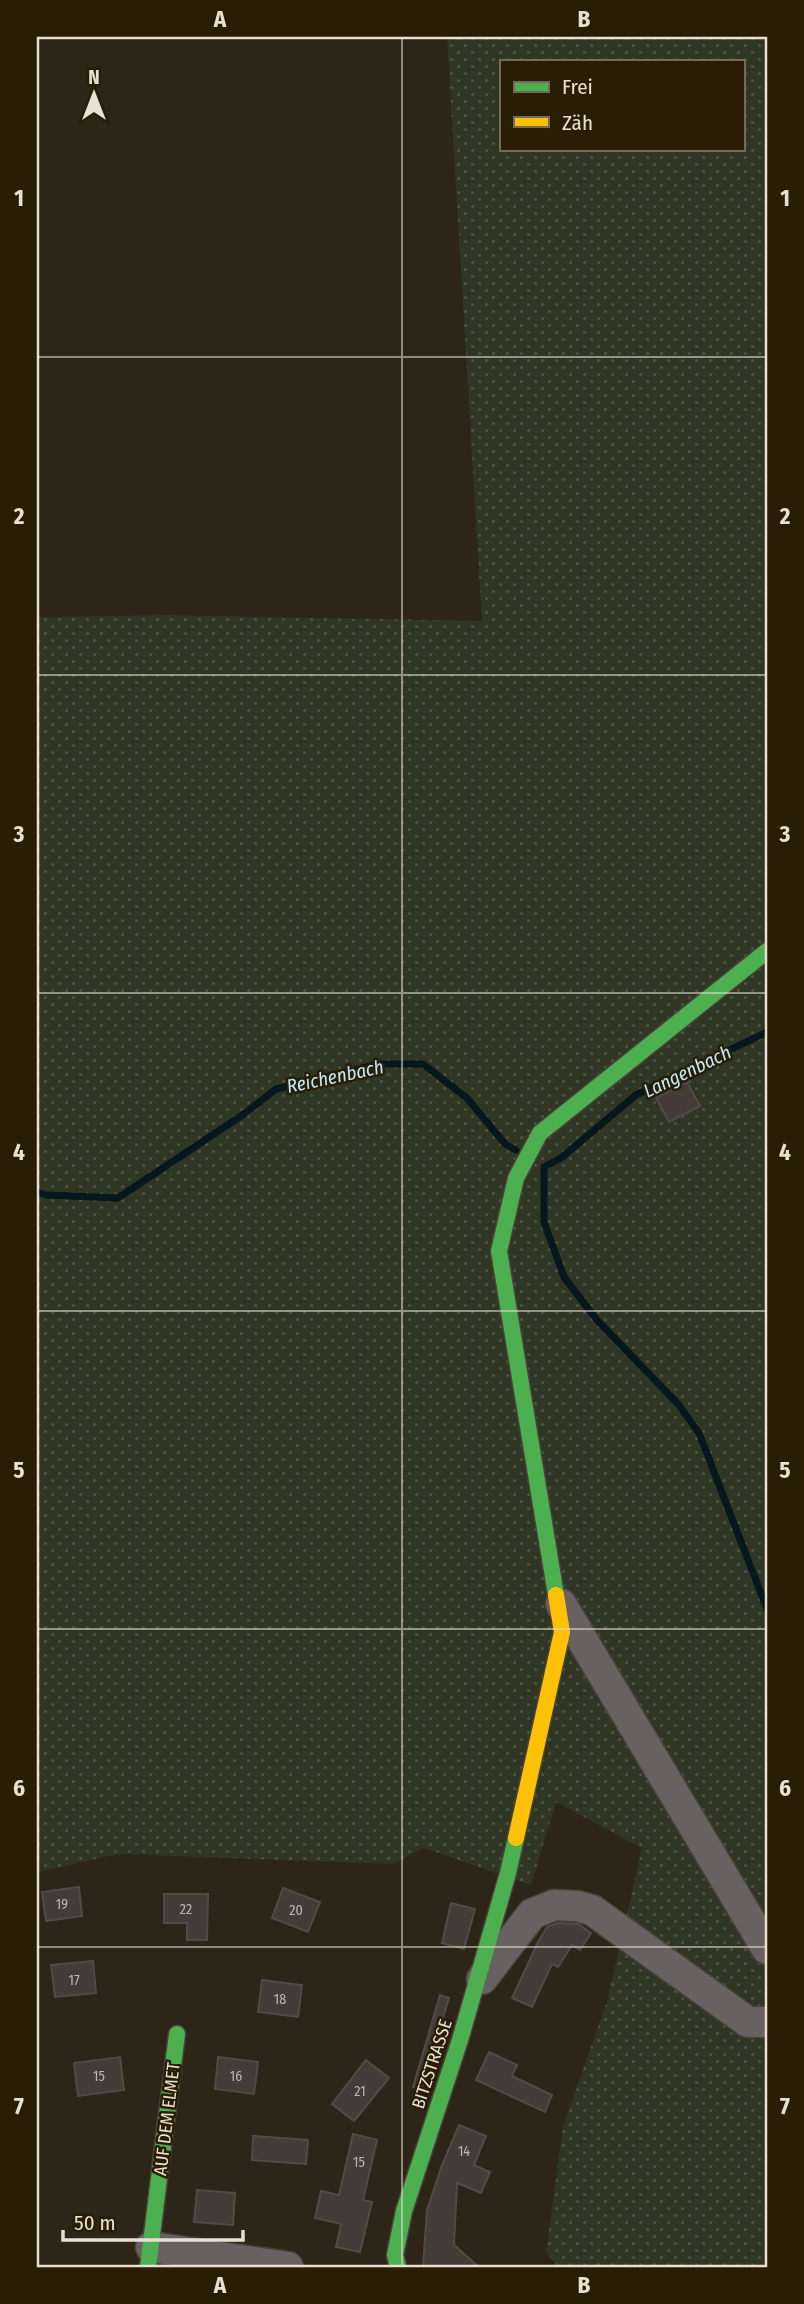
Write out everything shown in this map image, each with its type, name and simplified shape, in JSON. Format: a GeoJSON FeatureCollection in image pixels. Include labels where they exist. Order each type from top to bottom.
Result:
{"type":"FeatureCollection","features":[{"type":"Feature","properties":{"kind":"street","name":"BITZSTRASSE"},"geometry":{"type":"LineString","coordinates":[[398,2267],[396,2255],[404,2211],[460,2040],[508,1873],[562,1632],[499,1251],[516,1178],[540,1133],[767,951]]}},
{"type":"Feature","properties":{"kind":"street"},"geometry":{"type":"LineString","coordinates":[[556,1597],[767,1949]]}},
{"type":"Feature","properties":{"kind":"street"},"geometry":{"type":"LineString","coordinates":[[475,1988],[532,1914],[554,1905],[578,1906],[592,1910],[748,2022],[767,2022]]}},
{"type":"Feature","properties":{"kind":"street","name":"AUF DEM ELMET"},"geometry":{"type":"LineString","coordinates":[[177,2034],[149,2257],[288,2267]]}},
{"type":"Feature","properties":{"kind":"green space"},"geometry":{"type":"Polygon","coordinates":[[[447,37],[767,37],[767,2267],[558,2267],[546,2252],[563,2126],[607,2002],[642,1848],[556,1802],[531,1885],[424,1848],[393,1864],[119,1854],[37,1872],[37,617],[165,615],[482,621],[447,37]]]}},
{"type":"Feature","properties":{"kind":"building"},"geometry":{"type":"Polygon","coordinates":[[[687,1082],[700,1106],[669,1122],[656,1098],[687,1082]]]}},
{"type":"Feature","properties":{"kind":"building"},"geometry":{"type":"Polygon","coordinates":[[[79,1887],[82,1916],[46,1921],[42,1892],[79,1887]]]}},
{"type":"Feature","properties":{"kind":"building"},"geometry":{"type":"Polygon","coordinates":[[[283,1888],[320,1902],[308,1932],[272,1918],[283,1888]]]}},
{"type":"Feature","properties":{"kind":"building"},"geometry":{"type":"Polygon","coordinates":[[[164,1894],[208,1894],[207,1940],[187,1940],[187,1923],[164,1923],[164,1894]]]}},
{"type":"Feature","properties":{"kind":"building"},"geometry":{"type":"Polygon","coordinates":[[[451,1903],[475,1909],[464,1949],[442,1943],[451,1903]]]}},
{"type":"Feature","properties":{"kind":"building"},"geometry":{"type":"Polygon","coordinates":[[[557,1923],[578,1924],[591,1933],[580,1950],[572,1945],[558,1967],[552,1964],[532,2007],[512,1998],[547,1927],[557,1923]]]}},
{"type":"Feature","properties":{"kind":"building"},"geometry":{"type":"Polygon","coordinates":[[[93,1961],[96,1993],[55,1997],[51,1965],[93,1961]]]}},
{"type":"Feature","properties":{"kind":"building"},"geometry":{"type":"Polygon","coordinates":[[[262,1980],[302,1985],[298,2017],[258,2012],[262,1980]]]}},
{"type":"Feature","properties":{"kind":"building"},"geometry":{"type":"Polygon","coordinates":[[[440,1995],[449,1998],[421,2090],[413,2087],[440,1995]]]}},
{"type":"Feature","properties":{"kind":"building"},"geometry":{"type":"Polygon","coordinates":[[[489,2052],[517,2065],[512,2076],[552,2095],[545,2112],[476,2080],[489,2052]]]}},
{"type":"Feature","properties":{"kind":"building"},"geometry":{"type":"Polygon","coordinates":[[[120,2057],[124,2090],[78,2096],[74,2063],[120,2057]]]}},
{"type":"Feature","properties":{"kind":"building"},"geometry":{"type":"Polygon","coordinates":[[[218,2057],[258,2062],[254,2094],[215,2089],[218,2057]]]}},
{"type":"Feature","properties":{"kind":"building"},"geometry":{"type":"Polygon","coordinates":[[[366,2060],[389,2078],[354,2121],[332,2104],[366,2060]]]}},
{"type":"Feature","properties":{"kind":"building"},"geometry":{"type":"Polygon","coordinates":[[[459,2125],[486,2136],[474,2165],[490,2172],[481,2193],[457,2183],[454,2245],[479,2267],[423,2267],[427,2210],[459,2125]]]}},
{"type":"Feature","properties":{"kind":"building"},"geometry":{"type":"Polygon","coordinates":[[[353,2134],[377,2140],[363,2200],[372,2202],[360,2252],[336,2247],[341,2224],[315,2218],[321,2191],[339,2195],[353,2134]]]}},
{"type":"Feature","properties":{"kind":"building"},"geometry":{"type":"Polygon","coordinates":[[[253,2136],[308,2140],[306,2164],[252,2160],[253,2136]]]}},
{"type":"Feature","properties":{"kind":"building"},"geometry":{"type":"Polygon","coordinates":[[[197,2190],[235,2193],[233,2225],[194,2222],[197,2190]]]}},
{"type":"Feature","properties":{"kind":"waterway","name":"Langenbach"},"geometry":{"type":"LineString","coordinates":[[544,1167],[561,1158],[636,1095],[767,1032]]}},
{"type":"Feature","properties":{"kind":"waterway","name":"Reichenbach"},"geometry":{"type":"LineString","coordinates":[[37,1192],[46,1195],[118,1198],[244,1114],[276,1089],[379,1064],[423,1064],[467,1098],[505,1144],[516,1150]]}},
{"type":"Feature","properties":{"kind":"waterway"},"geometry":{"type":"LineString","coordinates":[[544,1167],[544,1222],[564,1277],[597,1320],[678,1404],[699,1433],[767,1609]]}},
{"type":"Feature","properties":{"kind":"traffic: fast"},"geometry":{"type":"LineString","coordinates":[[556,1595],[499,1251],[516,1178],[540,1133],[767,951]]}},
{"type":"Feature","properties":{"kind":"traffic: fast"},"geometry":{"type":"LineString","coordinates":[[398,2267],[395,2255],[404,2211],[460,2040],[516,1838]]}},
{"type":"Feature","properties":{"kind":"traffic: fast"},"geometry":{"type":"LineString","coordinates":[[148,2267],[177,2034]]}},
{"type":"Feature","properties":{"kind":"traffic: slow"},"geometry":{"type":"LineString","coordinates":[[516,1838],[562,1632],[556,1595]]}}]}
